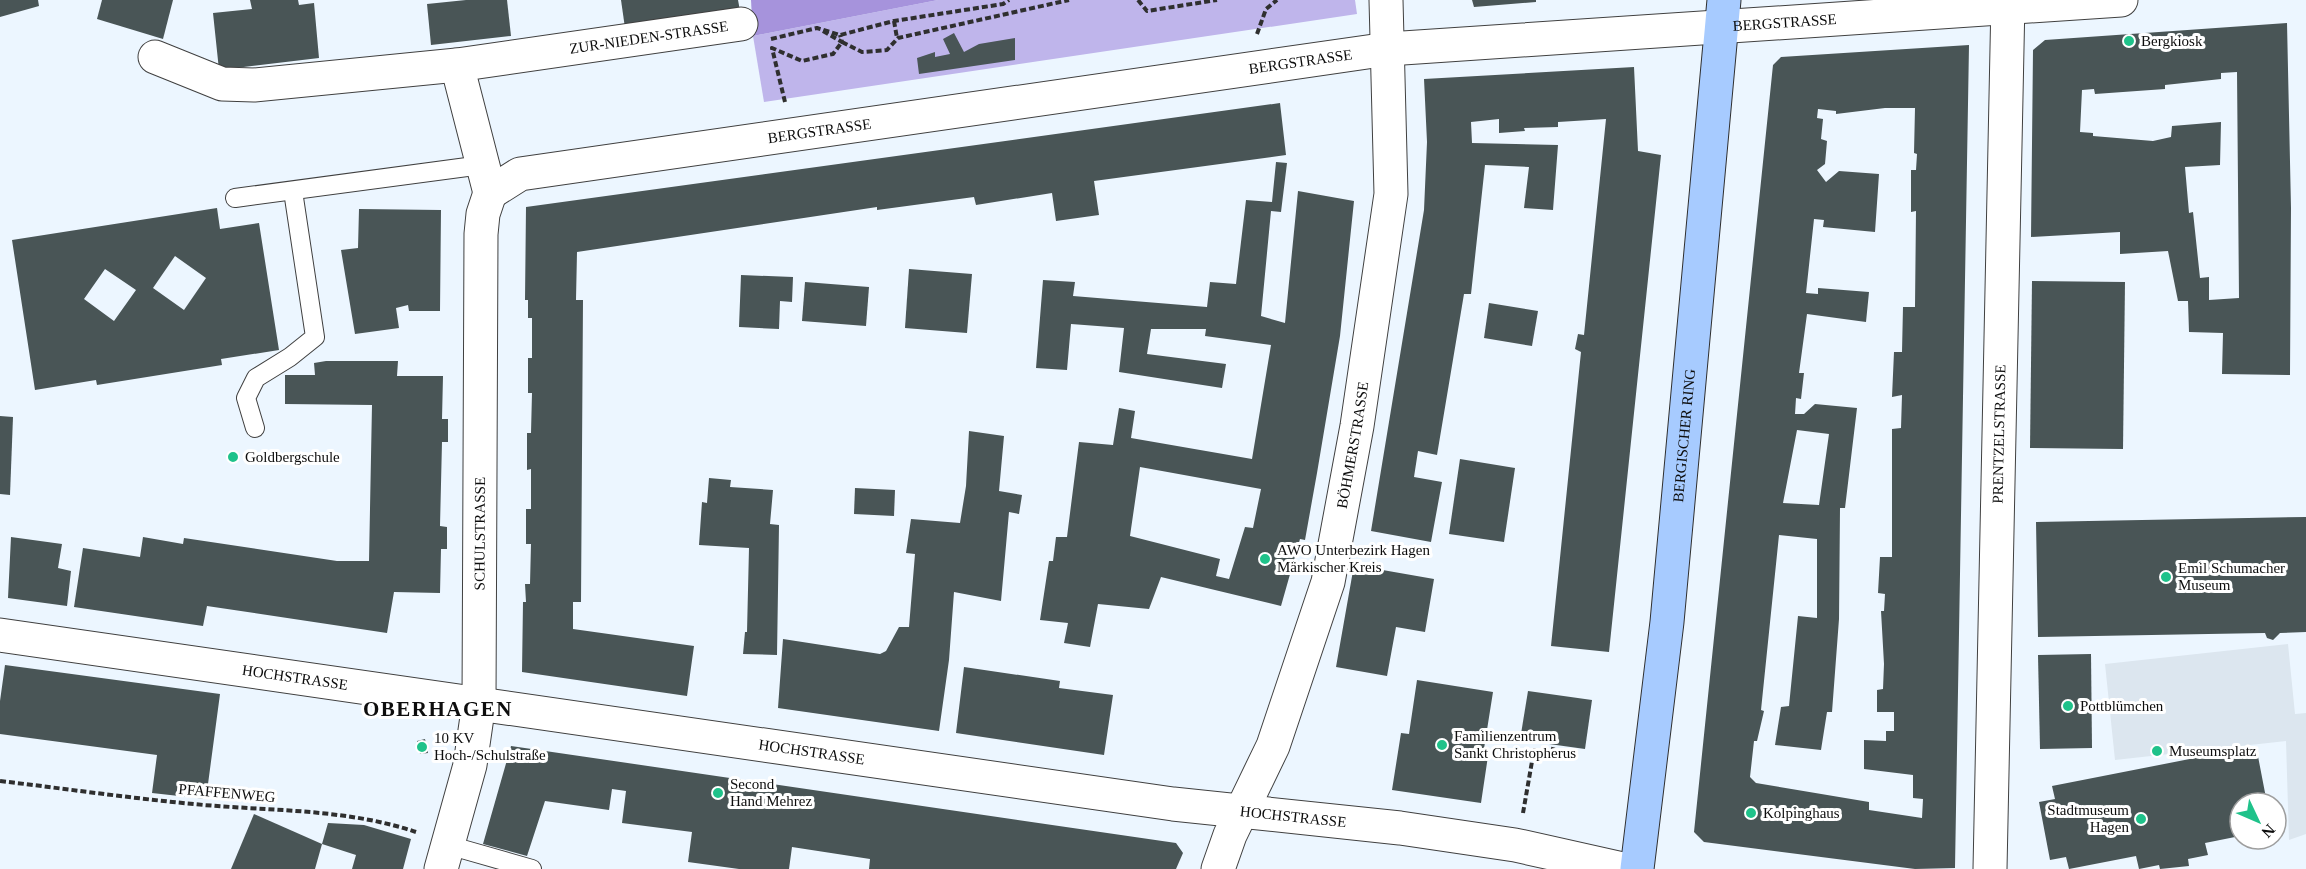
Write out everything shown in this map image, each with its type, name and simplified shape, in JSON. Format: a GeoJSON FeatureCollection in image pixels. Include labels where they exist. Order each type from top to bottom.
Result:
{"type":"FeatureCollection","features":[{"type":"Feature","properties":{"kind":"main road","name":"BERGISCHER RING"},"geometry":{"type":"LineString","coordinates":[[1637,869],[1670,602],[1722,14]]}},
{"type":"Feature","properties":{"kind":"street","name":"BÖHMERSTRASSE"},"geometry":{"type":"LineString","coordinates":[[1218,869],[1273,746],[1328,582],[1357,426],[1391,194],[1386,0]]}},
{"type":"Feature","properties":{"kind":"street","name":"BERGSTRASSE"},"geometry":{"type":"LineString","coordinates":[[486,179],[1388,49],[1722,14],[2121,0]]}},
{"type":"Feature","properties":{"kind":"street","name":"PRENTZELSTRASSE"},"geometry":{"type":"LineString","coordinates":[[1990,869],[2008,4]]}},
{"type":"Feature","properties":{"kind":"street","name":"ZUR-NIEDEN-STRASSE"},"geometry":{"type":"LineString","coordinates":[[154,57],[222,84],[254,85],[457,65],[741,24]]}},
{"type":"Feature","properties":{"kind":"street"},"geometry":{"type":"LineString","coordinates":[[457,65],[486,179]]}},
{"type":"Feature","properties":{"kind":"street","name":"SCHULSTRASSE"},"geometry":{"type":"LineString","coordinates":[[444,857],[470,765],[479,703],[481,234],[486,179]]}},
{"type":"Feature","properties":{"kind":"street","name":"HOCHSTRASSE"},"geometry":{"type":"LineString","coordinates":[[0,635],[1173,804],[1400,828],[1515,845],[1623,869]]}},
{"type":"Feature","properties":{"kind":"lane"},"geometry":{"type":"LineString","coordinates":[[235,198],[293,190],[486,179]]}},
{"type":"Feature","properties":{"kind":"lane"},"geometry":{"type":"LineString","coordinates":[[255,428],[246,398],[256,378],[290,357],[315,337],[293,190]]}},
{"type":"Feature","properties":{"kind":"lane"},"geometry":{"type":"LineString","coordinates":[[444,857],[532,869]]}},
{"type":"Feature","properties":{"kind":"path"},"geometry":{"type":"LineString","coordinates":[[817,28],[840,35],[894,21],[1003,4],[1010,0]]}},
{"type":"Feature","properties":{"kind":"path"},"geometry":{"type":"LineString","coordinates":[[817,28],[862,52],[887,50],[897,38],[1069,0]]}},
{"type":"Feature","properties":{"kind":"path"},"geometry":{"type":"LineString","coordinates":[[1138,0],[1147,10],[1217,0]]}},
{"type":"Feature","properties":{"kind":"path"},"geometry":{"type":"LineString","coordinates":[[1257,33],[1266,9],[1277,0]]}},
{"type":"Feature","properties":{"kind":"path"},"geometry":{"type":"LineString","coordinates":[[894,21],[897,38]]}},
{"type":"Feature","properties":{"kind":"path","name":"ZUR-NIEDEN-STRASSE"},"geometry":{"type":"LineString","coordinates":[[741,24],[763,41],[817,28]]}},
{"type":"Feature","properties":{"kind":"path"},"geometry":{"type":"LineString","coordinates":[[840,35],[842,42]]}},
{"type":"Feature","properties":{"kind":"path"},"geometry":{"type":"LineString","coordinates":[[784,99],[772,48],[802,61],[833,54],[842,42]]}},
{"type":"Feature","properties":{"kind":"path"},"geometry":{"type":"LineString","coordinates":[[1515,845],[1534,750],[1552,752],[1554,745]]}},
{"type":"Feature","properties":{"kind":"path","name":"PFAFFENWEG"},"geometry":{"type":"LineString","coordinates":[[0,781],[366,820],[413,831],[444,857]]}},
{"type":"Feature","properties":{"kind":"shaded area"},"geometry":{"type":"Polygon","coordinates":[[[751,0],[938,0],[753,36],[751,0]]]}},
{"type":"Feature","properties":{"kind":"shaded area"},"geometry":{"type":"Polygon","coordinates":[[[938,0],[1355,0],[1357,14],[764,102],[753,36],[938,0]]]}},
{"type":"Feature","properties":{"kind":"shaded area","name":"Museumsplatz"},"geometry":{"type":"Polygon","coordinates":[[[2288,644],[2295,714],[2306,713],[2306,834],[2289,840],[2286,741],[2115,760],[2105,664],[2288,644]]]}},
{"type":"Feature","properties":{"kind":"building"},"geometry":{"type":"Polygon","coordinates":[[[0,0],[38,0],[39,6],[0,17],[0,0]]]}},
{"type":"Feature","properties":{"kind":"building"},"geometry":{"type":"Polygon","coordinates":[[[102,0],[173,0],[163,39],[97,19],[102,0]]]}},
{"type":"Feature","properties":{"kind":"building"},"geometry":{"type":"Polygon","coordinates":[[[250,0],[298,0],[299,5],[314,3],[319,58],[219,70],[213,13],[252,9],[250,0]]]}},
{"type":"Feature","properties":{"kind":"building"},"geometry":{"type":"Polygon","coordinates":[[[466,0],[507,0],[511,36],[431,45],[427,4],[466,0]]]}},
{"type":"Feature","properties":{"kind":"building"},"geometry":{"type":"Polygon","coordinates":[[[621,0],[738,0],[740,11],[625,28],[621,0]]]}},
{"type":"Feature","properties":{"kind":"building"},"geometry":{"type":"Polygon","coordinates":[[[1472,0],[1536,0],[1536,2],[1474,7],[1472,0]]]}},
{"type":"Feature","properties":{"kind":"building"},"geometry":{"type":"Polygon","coordinates":[[[2287,23],[2291,208],[2290,375],[2222,374],[2223,333],[2189,332],[2188,301],[2178,301],[2168,251],[2120,254],[2120,232],[2031,237],[2033,50],[2045,40],[2287,23]],[[2237,72],[2221,73],[2221,79],[2165,85],[2165,89],[2095,94],[2094,89],[2082,90],[2080,132],[2093,133],[2093,136],[2153,141],[2171,137],[2172,126],[2221,122],[2220,165],[2185,167],[2189,213],[2193,212],[2200,278],[2209,277],[2209,300],[2239,298],[2237,72]]]}},
{"type":"Feature","properties":{"kind":"building"},"geometry":{"type":"Polygon","coordinates":[[[954,33],[964,52],[979,44],[1015,38],[1015,60],[919,74],[917,58],[935,52],[935,57],[950,54],[943,39],[954,33]]]}},
{"type":"Feature","properties":{"kind":"building"},"geometry":{"type":"Polygon","coordinates":[[[1969,45],[1955,868],[1915,869],[1704,842],[1694,832],[1773,65],[1781,57],[1969,45]],[[1885,108],[1836,114],[1836,111],[1818,109],[1817,118],[1823,119],[1821,139],[1827,141],[1825,164],[1817,170],[1826,182],[1839,171],[1879,174],[1875,232],[1823,227],[1824,220],[1814,219],[1806,293],[1818,294],[1818,288],[1869,292],[1866,322],[1807,314],[1799,373],[1804,373],[1801,399],[1796,398],[1795,414],[1804,414],[1815,404],[1857,408],[1845,508],[1840,508],[1839,619],[1832,712],[1827,712],[1821,750],[1775,745],[1781,707],[1789,706],[1798,616],[1817,618],[1817,539],[1779,535],[1761,710],[1764,711],[1757,741],[1754,741],[1750,777],[1756,783],[1869,802],[1869,810],[1922,818],[1923,799],[1913,798],[1913,775],[1864,769],[1864,740],[1886,741],[1886,731],[1894,731],[1894,712],[1877,712],[1877,690],[1883,689],[1881,611],[1884,611],[1885,594],[1878,593],[1880,557],[1892,557],[1892,429],[1901,428],[1902,395],[1892,397],[1894,352],[1902,352],[1903,307],[1915,307],[1916,211],[1911,212],[1911,170],[1916,170],[1915,108],[1885,108]],[[1797,430],[1783,503],[1819,505],[1829,434],[1797,430]]]}},
{"type":"Feature","properties":{"kind":"building"},"geometry":{"type":"Polygon","coordinates":[[[1634,67],[1638,151],[1661,155],[1609,652],[1551,646],[1581,352],[1575,349],[1578,334],[1584,335],[1606,119],[1558,122],[1558,127],[1524,128],[1525,131],[1499,133],[1499,119],[1471,122],[1472,143],[1558,145],[1553,210],[1524,208],[1529,167],[1485,165],[1471,294],[1464,294],[1437,455],[1418,451],[1414,477],[1442,482],[1431,542],[1371,531],[1424,210],[1427,142],[1424,79],[1634,67]]]}},
{"type":"Feature","properties":{"kind":"building"},"geometry":{"type":"Polygon","coordinates":[[[1280,103],[1286,155],[1094,181],[1099,215],[1056,221],[1052,193],[976,205],[974,197],[877,210],[877,207],[577,252],[576,300],[583,300],[581,602],[573,602],[573,629],[694,646],[687,696],[522,672],[523,602],[526,602],[525,584],[530,584],[531,544],[526,544],[526,509],[531,509],[531,469],[527,470],[527,433],[531,433],[532,393],[528,393],[528,358],[532,358],[532,318],[528,318],[528,300],[525,300],[526,207],[1280,103]]]}},
{"type":"Feature","properties":{"kind":"building"},"geometry":{"type":"Polygon","coordinates":[[[1276,162],[1287,163],[1281,212],[1271,211],[1261,316],[1285,323],[1298,191],[1354,201],[1340,336],[1305,540],[1300,539],[1281,606],[1161,577],[1149,609],[1098,604],[1090,647],[1064,643],[1068,623],[1040,620],[1049,561],[1053,561],[1056,537],[1067,537],[1079,442],[1113,445],[1119,408],[1135,411],[1131,438],[1252,459],[1271,345],[1205,336],[1206,329],[1151,329],[1147,354],[1226,364],[1222,388],[1119,372],[1124,328],[1071,324],[1067,370],[1036,368],[1043,280],[1075,282],[1073,296],[1207,307],[1210,282],[1236,284],[1246,200],[1272,202],[1276,162]],[[1140,467],[1130,536],[1220,559],[1216,576],[1229,579],[1245,527],[1253,528],[1261,489],[1140,467]]]}},
{"type":"Feature","properties":{"kind":"building"},"geometry":{"type":"Polygon","coordinates":[[[217,208],[220,229],[259,223],[279,350],[221,359],[222,365],[97,385],[96,380],[35,390],[12,240],[217,208]],[[175,256],[153,288],[184,310],[206,278],[175,256]],[[105,269],[84,299],[114,321],[136,290],[105,269]]]}},
{"type":"Feature","properties":{"kind":"building"},"geometry":{"type":"Polygon","coordinates":[[[359,209],[441,210],[440,311],[409,311],[408,305],[396,308],[399,328],[355,334],[341,250],[358,248],[359,209]]]}},
{"type":"Feature","properties":{"kind":"building"},"geometry":{"type":"Polygon","coordinates":[[[909,269],[972,274],[967,333],[905,328],[909,269]]]}},
{"type":"Feature","properties":{"kind":"building"},"geometry":{"type":"Polygon","coordinates":[[[741,275],[793,277],[792,302],[780,301],[779,329],[739,327],[741,275]]]}},
{"type":"Feature","properties":{"kind":"building"},"geometry":{"type":"Polygon","coordinates":[[[2032,281],[2125,282],[2123,449],[2030,448],[2032,281]]]}},
{"type":"Feature","properties":{"kind":"building"},"geometry":{"type":"Polygon","coordinates":[[[805,282],[869,287],[866,326],[802,321],[805,282]]]}},
{"type":"Feature","properties":{"kind":"building"},"geometry":{"type":"Polygon","coordinates":[[[1489,303],[1538,311],[1532,346],[1484,338],[1489,303]]]}},
{"type":"Feature","properties":{"kind":"building"},"geometry":{"type":"Polygon","coordinates":[[[398,361],[397,376],[443,376],[442,419],[448,419],[448,442],[442,442],[440,526],[447,527],[447,549],[441,549],[440,593],[394,592],[387,633],[207,606],[203,626],[74,607],[83,548],[140,557],[143,537],[183,544],[184,538],[337,561],[369,561],[372,405],[285,404],[285,375],[315,375],[314,363],[398,361]]]}},
{"type":"Feature","properties":{"kind":"building"},"geometry":{"type":"Polygon","coordinates":[[[0,416],[13,417],[10,495],[0,494],[0,416]]]}},
{"type":"Feature","properties":{"kind":"building"},"geometry":{"type":"Polygon","coordinates":[[[969,431],[1004,436],[999,491],[1022,495],[1019,514],[1009,512],[1001,601],[954,592],[949,660],[939,731],[778,708],[783,639],[880,654],[886,651],[899,627],[909,627],[915,554],[906,553],[911,519],[960,523],[966,486],[969,431]]]}},
{"type":"Feature","properties":{"kind":"building"},"geometry":{"type":"Polygon","coordinates":[[[1460,459],[1515,468],[1504,542],[1449,534],[1460,459]]]}},
{"type":"Feature","properties":{"kind":"building"},"geometry":{"type":"Polygon","coordinates":[[[709,478],[731,480],[730,487],[773,490],[770,524],[779,525],[777,655],[743,654],[745,632],[747,632],[749,548],[699,545],[702,502],[707,503],[709,478]]]}},
{"type":"Feature","properties":{"kind":"building"},"geometry":{"type":"Polygon","coordinates":[[[855,488],[895,490],[894,516],[854,514],[855,488]]]}},
{"type":"Feature","properties":{"kind":"building","name":"Emil Schumacher Museum"},"geometry":{"type":"Polygon","coordinates":[[[2306,517],[2306,632],[2280,633],[2273,640],[2267,638],[2265,633],[2038,637],[2036,522],[2306,517]]]}},
{"type":"Feature","properties":{"kind":"building"},"geometry":{"type":"Polygon","coordinates":[[[11,537],[62,544],[58,568],[71,571],[67,606],[8,598],[11,537]]]}},
{"type":"Feature","properties":{"kind":"building"},"geometry":{"type":"Polygon","coordinates":[[[1354,565],[1434,579],[1425,632],[1396,627],[1387,676],[1336,667],[1354,565]]]}},
{"type":"Feature","properties":{"kind":"building"},"geometry":{"type":"Polygon","coordinates":[[[2091,654],[2092,748],[2040,749],[2038,655],[2091,654]]]}},
{"type":"Feature","properties":{"kind":"building"},"geometry":{"type":"Polygon","coordinates":[[[5,665],[220,694],[206,799],[152,793],[157,755],[0,734],[0,701],[5,665]]]}},
{"type":"Feature","properties":{"kind":"building"},"geometry":{"type":"Polygon","coordinates":[[[964,667],[1060,681],[1059,688],[1113,695],[1104,755],[956,733],[964,667]]]}},
{"type":"Feature","properties":{"kind":"building","name":"Familienzentrum Sankt Christopherus"},"geometry":{"type":"Polygon","coordinates":[[[1417,680],[1493,692],[1483,755],[1488,756],[1481,803],[1392,790],[1401,733],[1409,734],[1417,680]]]}},
{"type":"Feature","properties":{"kind":"building"},"geometry":{"type":"Polygon","coordinates":[[[1528,691],[1592,700],[1585,749],[1520,740],[1528,691]]]}},
{"type":"Feature","properties":{"kind":"building","name":"10 KV Hoch-/Schulstraße"},"geometry":{"type":"Polygon","coordinates":[[[425,739],[428,753],[420,754],[417,741],[425,739]]]}},
{"type":"Feature","properties":{"kind":"building"},"geometry":{"type":"Polygon","coordinates":[[[511,746],[1176,843],[1183,853],[1176,869],[869,869],[870,859],[792,847],[789,869],[739,869],[688,862],[692,832],[622,823],[626,791],[612,789],[609,810],[545,801],[527,856],[483,844],[511,746]]]}},
{"type":"Feature","properties":{"kind":"building","name":"Stadtmuseum Hagen"},"geometry":{"type":"Polygon","coordinates":[[[2256,746],[2265,791],[2228,791],[2228,838],[2205,843],[2208,855],[2188,859],[2189,866],[2160,869],[2159,865],[2139,869],[2136,856],[2069,869],[2066,857],[2050,860],[2039,802],[2055,799],[2052,786],[2256,746]]]}},
{"type":"Feature","properties":{"kind":"building"},"geometry":{"type":"Polygon","coordinates":[[[254,814],[322,844],[315,869],[231,869],[254,814]]]}},
{"type":"Feature","properties":{"kind":"building"},"geometry":{"type":"Polygon","coordinates":[[[328,823],[364,825],[411,839],[403,869],[352,869],[356,855],[322,844],[328,823]]]}},
{"type":"Feature","properties":{"kind":"place","name":"Bergkiosk"},"geometry":{"type":"Point","coordinates":[2129,41]}},
{"type":"Feature","properties":{"kind":"place","name":"Goldbergschule"},"geometry":{"type":"Point","coordinates":[233,457]}},
{"type":"Feature","properties":{"kind":"place","name":"AWO Unterbezirk Hagen Märkischer Kreis"},"geometry":{"type":"Point","coordinates":[1265,559]}},
{"type":"Feature","properties":{"kind":"place","name":"Emil Schumacher Museum"},"geometry":{"type":"Point","coordinates":[2166,577]}},
{"type":"Feature","properties":{"kind":"place","name":"Pottblümchen"},"geometry":{"type":"Point","coordinates":[2068,706]}},
{"type":"Feature","properties":{"kind":"place","name":"Familienzentrum Sankt Christopherus"},"geometry":{"type":"Point","coordinates":[1442,745]}},
{"type":"Feature","properties":{"kind":"place","name":"10 KV Hoch-/Schulstraße"},"geometry":{"type":"Point","coordinates":[422,747]}},
{"type":"Feature","properties":{"kind":"place","name":"Museumsplatz"},"geometry":{"type":"Point","coordinates":[2157,751]}},
{"type":"Feature","properties":{"kind":"place","name":"Second Hand Mehrez"},"geometry":{"type":"Point","coordinates":[718,793]}},
{"type":"Feature","properties":{"kind":"place","name":"Kolpinghaus"},"geometry":{"type":"Point","coordinates":[1751,813]}},
{"type":"Feature","properties":{"kind":"place","name":"Stadtmuseum Hagen"},"geometry":{"type":"Point","coordinates":[2141,819]}},
{"type":"Feature","properties":{"kind":"district","name":"OBERHAGEN"},"geometry":{"type":"Point","coordinates":[438,709]}}]}
